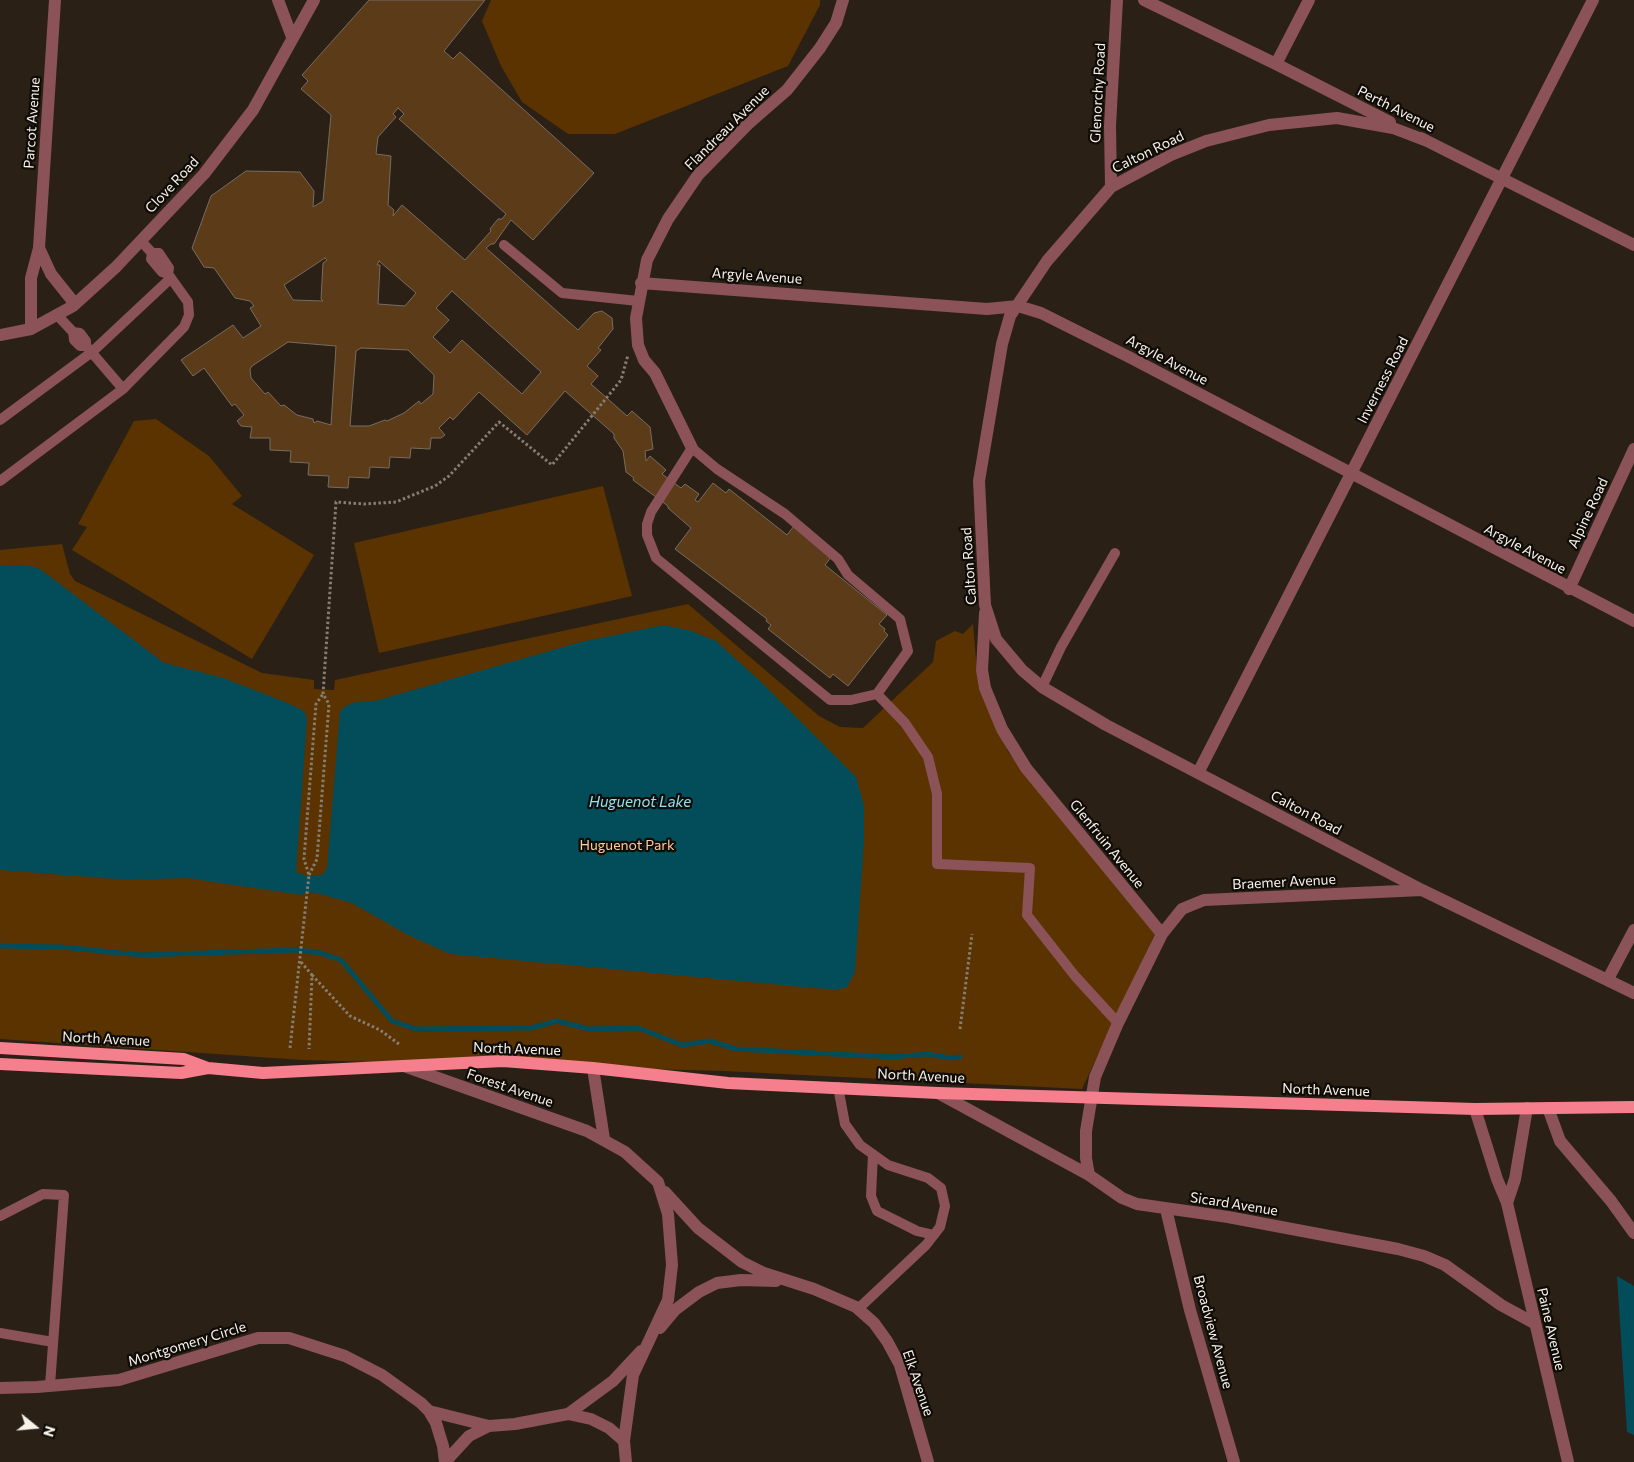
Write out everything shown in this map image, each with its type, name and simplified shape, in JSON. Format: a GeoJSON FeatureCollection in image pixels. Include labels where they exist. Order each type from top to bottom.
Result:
{"type":"FeatureCollection","features":[{"type":"Feature","properties":{"kind":"main road","name":"North Avenue"},"geometry":{"type":"LineString","coordinates":[[0,1048],[184,1059],[208,1068],[263,1073],[502,1061],[593,1068],[728,1083],[938,1093],[1475,1110],[1634,1107]]}},
{"type":"Feature","properties":{"kind":"main road","name":"North Avenue"},"geometry":{"type":"LineString","coordinates":[[0,1064],[181,1073],[208,1068]]}},
{"type":"Feature","properties":{"kind":"street","name":"Parcot Avenue"},"geometry":{"type":"LineString","coordinates":[[31,329],[31,278],[39,248],[56,0]]}},
{"type":"Feature","properties":{"kind":"street"},"geometry":{"type":"LineString","coordinates":[[278,0],[292,37]]}},
{"type":"Feature","properties":{"kind":"street","name":"Clove Road"},"geometry":{"type":"LineString","coordinates":[[0,335],[31,329],[58,316],[75,304],[116,267],[204,174],[253,110],[314,0]]}},
{"type":"Feature","properties":{"kind":"street","name":"Flandreau Avenue"},"geometry":{"type":"LineString","coordinates":[[692,448],[655,373],[644,360],[638,345],[636,318],[641,283],[647,260],[668,219],[698,175],[748,124],[787,90],[836,23],[843,0]]}},
{"type":"Feature","properties":{"kind":"street","name":"Glenorchy Road"},"geometry":{"type":"LineString","coordinates":[[1111,187],[1110,126],[1118,0]]}},
{"type":"Feature","properties":{"kind":"street","name":"Perth Avenue"},"geometry":{"type":"LineString","coordinates":[[1144,0],[1276,64],[1634,246]]}},
{"type":"Feature","properties":{"kind":"street"},"geometry":{"type":"LineString","coordinates":[[1276,64],[1308,0]]}},
{"type":"Feature","properties":{"kind":"street","name":"Inverness Road"},"geometry":{"type":"LineString","coordinates":[[1198,773],[1593,0]]}},
{"type":"Feature","properties":{"kind":"street","name":"Calton Road"},"geometry":{"type":"LineString","coordinates":[[1427,141],[1393,128],[1337,118],[1269,125],[1197,145],[1171,155],[1111,187],[1046,261],[1010,316],[1002,344],[979,481],[985,605],[996,639],[1022,670],[1042,687],[1106,724],[1422,890],[1634,993]]}},
{"type":"Feature","properties":{"kind":"street","name":"Parcot Avenue"},"geometry":{"type":"LineString","coordinates":[[39,248],[51,274],[75,304]]}},
{"type":"Feature","properties":{"kind":"street","name":"Argyle Avenue"},"geometry":{"type":"LineString","coordinates":[[641,283],[987,309],[1018,306],[1041,313],[1129,357],[1569,589],[1634,621]]}},
{"type":"Feature","properties":{"kind":"street","name":"Alpine Road"},"geometry":{"type":"LineString","coordinates":[[1569,589],[1634,449]]}},
{"type":"Feature","properties":{"kind":"street","name":"Glenfruin Avenue"},"geometry":{"type":"LineString","coordinates":[[985,605],[982,670],[985,688],[1002,729],[1026,768],[1162,934]]}},
{"type":"Feature","properties":{"kind":"street","name":"Braemer Avenue"},"geometry":{"type":"LineString","coordinates":[[1162,934],[1182,909],[1204,900],[1422,890]]}},
{"type":"Feature","properties":{"kind":"street"},"geometry":{"type":"LineString","coordinates":[[1608,980],[1634,930]]}},
{"type":"Feature","properties":{"kind":"street"},"geometry":{"type":"LineString","coordinates":[[1089,1175],[1086,1158],[1086,1131],[1095,1077],[1118,1023],[1162,934]]}},
{"type":"Feature","properties":{"kind":"street","name":"Forest Avenue"},"geometry":{"type":"LineString","coordinates":[[404,1066],[604,1139],[625,1152],[658,1182]]}},
{"type":"Feature","properties":{"kind":"street"},"geometry":{"type":"LineString","coordinates":[[593,1068],[604,1139]]}},
{"type":"Feature","properties":{"kind":"street","name":"Sicard Avenue"},"geometry":{"type":"LineString","coordinates":[[938,1093],[1089,1175],[1122,1198],[1136,1204],[1228,1217],[1398,1249],[1424,1256],[1445,1265],[1501,1305],[1534,1323]]}},
{"type":"Feature","properties":{"kind":"street"},"geometry":{"type":"LineString","coordinates":[[1507,1203],[1515,1179],[1527,1108]]}},
{"type":"Feature","properties":{"kind":"street"},"geometry":{"type":"LineString","coordinates":[[1548,1108],[1560,1141],[1611,1201],[1634,1233]]}},
{"type":"Feature","properties":{"kind":"street","name":"Paine Avenue"},"geometry":{"type":"LineString","coordinates":[[1475,1110],[1497,1180],[1507,1203],[1568,1462]]}},
{"type":"Feature","properties":{"kind":"street"},"geometry":{"type":"LineString","coordinates":[[626,1462],[624,1441],[633,1376],[668,1300],[672,1265],[668,1214],[658,1182]]}},
{"type":"Feature","properties":{"kind":"street","name":"Elk Avenue"},"geometry":{"type":"LineString","coordinates":[[658,1182],[668,1198],[698,1228],[742,1262],[788,1282],[814,1289],[858,1309],[874,1323],[887,1341],[900,1365],[928,1462]]}},
{"type":"Feature","properties":{"kind":"street","name":"Broadview Avenue"},"geometry":{"type":"LineString","coordinates":[[1166,1209],[1190,1310],[1234,1462]]}},
{"type":"Feature","properties":{"kind":"street","name":"Elk Avenue"},"geometry":{"type":"LineString","coordinates":[[649,1342],[675,1310],[699,1292],[717,1283],[741,1280],[788,1282]]}},
{"type":"Feature","properties":{"kind":"street","name":"Montgomery Circle"},"geometry":{"type":"LineString","coordinates":[[0,1388],[119,1380],[258,1338],[289,1338],[345,1356],[382,1375],[429,1411],[444,1446],[445,1462]]}},
{"type":"Feature","properties":{"kind":"street"},"geometry":{"type":"LineString","coordinates":[[429,1411],[489,1426],[515,1424],[568,1414],[613,1381],[649,1342]]}},
{"type":"Feature","properties":{"kind":"street"},"geometry":{"type":"LineString","coordinates":[[568,1414],[597,1422],[609,1428],[624,1441]]}},
{"type":"Feature","properties":{"kind":"street"},"geometry":{"type":"LineString","coordinates":[[445,1462],[468,1436],[489,1426]]}},
{"type":"Feature","properties":{"kind":"lane"},"geometry":{"type":"LineString","coordinates":[[0,481],[123,388],[184,327],[189,315],[188,302],[169,276],[162,272],[151,259],[152,253],[141,241]]}},
{"type":"Feature","properties":{"kind":"lane"},"geometry":{"type":"LineString","coordinates":[[504,245],[562,292],[638,301]]}},
{"type":"Feature","properties":{"kind":"lane"},"geometry":{"type":"LineString","coordinates":[[0,420],[89,349],[169,276]]}},
{"type":"Feature","properties":{"kind":"lane"},"geometry":{"type":"LineString","coordinates":[[58,316],[73,332],[74,340],[80,346],[89,349],[123,388]]}},
{"type":"Feature","properties":{"kind":"lane"},"geometry":{"type":"LineString","coordinates":[[692,448],[718,469],[785,514],[838,559],[848,576],[900,619],[905,632],[908,651],[877,694],[851,700],[830,700],[656,558],[647,535],[650,512],[692,448]]}},
{"type":"Feature","properties":{"kind":"lane"},"geometry":{"type":"LineString","coordinates":[[1042,687],[1061,647],[1115,553]]}},
{"type":"Feature","properties":{"kind":"lane"},"geometry":{"type":"LineString","coordinates":[[877,694],[905,723],[928,757],[937,794],[937,864],[1030,868],[1026,916],[1075,976],[1118,1023]]}},
{"type":"Feature","properties":{"kind":"lane"},"geometry":{"type":"LineString","coordinates":[[838,1087],[845,1124],[860,1145],[888,1164],[928,1178],[941,1188],[945,1206],[940,1226],[926,1246],[858,1309]]}},
{"type":"Feature","properties":{"kind":"lane"},"geometry":{"type":"LineString","coordinates":[[873,1154],[871,1196],[877,1211],[917,1231],[934,1235]]}},
{"type":"Feature","properties":{"kind":"lane"},"geometry":{"type":"LineString","coordinates":[[0,1216],[43,1194],[64,1196],[50,1385]]}},
{"type":"Feature","properties":{"kind":"lane"},"geometry":{"type":"LineString","coordinates":[[0,1333],[54,1342]]}},
{"type":"Feature","properties":{"kind":"path"},"geometry":{"type":"LineString","coordinates":[[309,876],[304,858],[316,704],[323,694],[336,502],[364,504],[396,502],[435,486],[449,476],[499,422],[552,465],[620,380],[628,354],[628,346]]}},
{"type":"Feature","properties":{"kind":"path"},"geometry":{"type":"LineString","coordinates":[[290,1048],[309,876],[317,859],[329,704],[323,694]]}},
{"type":"Feature","properties":{"kind":"path"},"geometry":{"type":"LineString","coordinates":[[960,1029],[972,934]]}},
{"type":"Feature","properties":{"kind":"path"},"geometry":{"type":"LineString","coordinates":[[300,961],[350,1016],[380,1030],[399,1044]]}},
{"type":"Feature","properties":{"kind":"path"},"geometry":{"type":"LineString","coordinates":[[309,1049],[312,975]]}},
{"type":"Feature","properties":{"kind":"green space"},"geometry":{"type":"Polygon","coordinates":[[[491,0],[820,0],[820,5],[788,66],[615,134],[568,134],[522,102],[501,66],[482,21],[491,0]]]}},
{"type":"Feature","properties":{"kind":"green space"},"geometry":{"type":"Polygon","coordinates":[[[156,419],[209,456],[242,496],[232,504],[314,555],[252,659],[72,550],[87,527],[78,524],[134,421],[156,419]]]}},
{"type":"Feature","properties":{"kind":"green space"},"geometry":{"type":"Polygon","coordinates":[[[603,486],[632,596],[379,653],[354,543],[603,486]]]}},
{"type":"Feature","properties":{"kind":"green space","name":"Huguenot Park"},"geometry":{"type":"Polygon","coordinates":[[[62,544],[70,574],[75,581],[262,673],[314,680],[314,689],[334,690],[335,680],[688,604],[819,716],[840,727],[863,728],[933,662],[936,641],[955,631],[963,634],[973,624],[977,671],[1008,752],[1155,934],[1082,1089],[724,1071],[302,1060],[0,1039],[0,550],[62,544]]]}},
{"type":"Feature","properties":{"kind":"water","name":"Huguenot Lake"},"geometry":{"type":"Polygon","coordinates":[[[0,565],[29,566],[40,569],[164,663],[223,678],[304,711],[307,719],[296,872],[307,876],[322,875],[327,869],[340,711],[346,706],[355,702],[375,701],[581,642],[664,625],[691,631],[716,641],[761,682],[856,777],[864,806],[864,841],[855,972],[847,987],[836,990],[450,954],[406,934],[352,903],[316,893],[305,892],[302,895],[186,878],[128,880],[0,870],[0,565]]]}},
{"type":"Feature","properties":{"kind":"water"},"geometry":{"type":"Polygon","coordinates":[[[1617,1276],[1634,1286],[1634,1435],[1627,1432],[1617,1276]]]}},
{"type":"Feature","properties":{"kind":"building"},"geometry":{"type":"Polygon","coordinates":[[[369,0],[485,0],[444,51],[453,59],[460,52],[594,173],[533,240],[511,220],[494,244],[486,248],[578,330],[594,313],[602,311],[612,318],[613,329],[598,348],[601,350],[587,366],[598,376],[591,384],[627,416],[632,411],[650,427],[653,449],[645,451],[646,461],[650,456],[666,470],[662,474],[681,488],[685,484],[699,494],[695,500],[698,502],[713,483],[726,493],[729,489],[787,535],[794,526],[832,556],[825,565],[887,615],[879,624],[888,635],[848,686],[833,674],[830,678],[768,629],[771,625],[766,621],[767,619],[675,549],[691,528],[668,506],[633,480],[634,478],[626,472],[623,451],[614,438],[614,434],[565,391],[527,435],[479,392],[453,420],[450,417],[439,428],[445,435],[441,438],[431,438],[430,449],[411,448],[410,458],[390,457],[389,468],[370,467],[369,478],[349,477],[348,488],[328,487],[329,476],[308,475],[309,463],[290,462],[291,451],[270,450],[270,438],[250,438],[252,427],[241,426],[237,421],[244,415],[235,404],[232,406],[204,368],[193,376],[181,360],[233,325],[243,338],[261,326],[250,308],[254,306],[250,301],[235,298],[214,268],[204,267],[192,248],[211,196],[246,171],[300,172],[314,191],[313,207],[323,201],[331,115],[301,89],[308,81],[302,75],[369,0]],[[398,108],[393,114],[396,117],[378,137],[376,154],[391,156],[388,205],[394,210],[393,216],[402,205],[465,260],[491,231],[490,229],[498,219],[502,219],[506,214],[399,119],[404,114],[398,108]],[[325,258],[284,285],[293,300],[323,301],[321,299],[323,263],[327,260],[325,258]],[[379,261],[377,265],[380,265],[378,304],[405,306],[416,293],[379,261]],[[452,291],[436,308],[449,320],[433,337],[450,353],[462,340],[522,394],[541,372],[452,291]],[[288,342],[250,369],[251,378],[265,394],[268,392],[281,406],[284,405],[297,415],[313,419],[314,423],[317,421],[331,425],[336,346],[288,342]],[[361,348],[356,351],[350,426],[369,426],[387,421],[404,413],[419,401],[421,404],[433,394],[434,375],[408,350],[361,348]]]}},
{"type":"Feature","properties":{"kind":"waterway"},"geometry":{"type":"LineString","coordinates":[[0,946],[61,947],[141,955],[298,950],[320,953],[341,960],[392,1021],[416,1029],[531,1028],[557,1021],[589,1029],[638,1028],[682,1045],[710,1041],[736,1049],[894,1057],[927,1054],[951,1058],[960,1057]]}}]}
